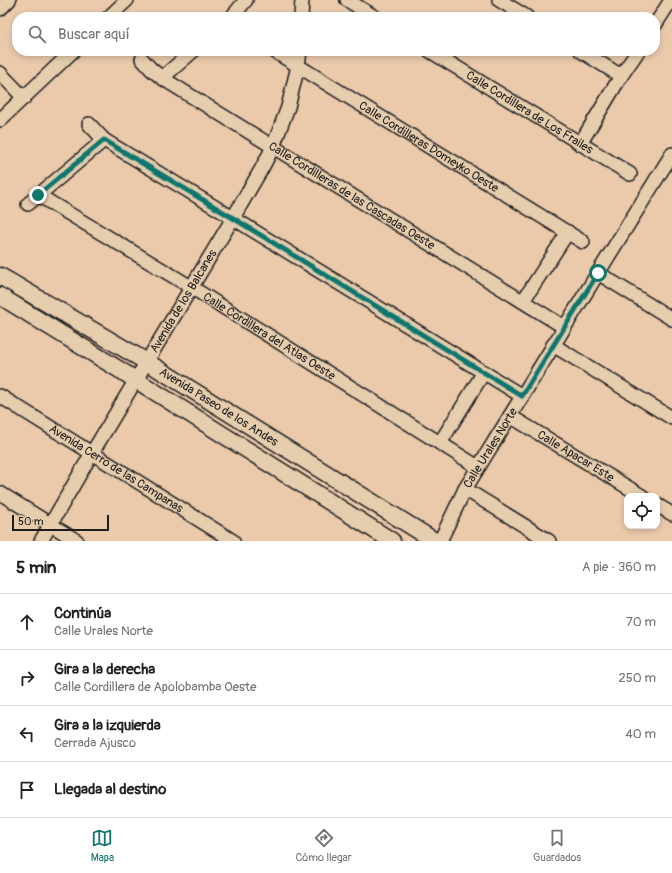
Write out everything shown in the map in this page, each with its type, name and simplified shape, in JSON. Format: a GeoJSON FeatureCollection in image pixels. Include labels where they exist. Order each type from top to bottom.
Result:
{"type":"FeatureCollection","features":[{"type":"Feature","properties":{"kind":"street"},"geometry":{"type":"LineString","coordinates":[[0,9],[9,0]]}},
{"type":"Feature","properties":{"kind":"street"},"geometry":{"type":"LineString","coordinates":[[114,12],[127,0]]}},
{"type":"Feature","properties":{"kind":"street"},"geometry":{"type":"LineString","coordinates":[[236,12],[246,0]]}},
{"type":"Feature","properties":{"kind":"street"},"geometry":{"type":"LineString","coordinates":[[301,12],[302,0]]}},
{"type":"Feature","properties":{"kind":"street"},"geometry":{"type":"LineString","coordinates":[[347,0],[367,12]]}},
{"type":"Feature","properties":{"kind":"street"},"geometry":{"type":"LineString","coordinates":[[499,0],[519,12]]}},
{"type":"Feature","properties":{"kind":"street"},"geometry":{"type":"LineString","coordinates":[[660,16],[671,0]]}},
{"type":"Feature","properties":{"kind":"street"},"geometry":{"type":"LineString","coordinates":[[0,120],[68,56]]}},
{"type":"Feature","properties":{"kind":"street"},"geometry":{"type":"LineString","coordinates":[[162,78],[187,56]]}},
{"type":"Feature","properties":{"kind":"street","name":"Calle Cordilleras Domeyko Oeste"},"geometry":{"type":"LineString","coordinates":[[282,56],[583,242]]}},
{"type":"Feature","properties":{"kind":"street","name":"Avenida de los Balcanes"},"geometry":{"type":"LineString","coordinates":[[41,541],[233,218],[273,147],[288,107],[299,56]]}},
{"type":"Feature","properties":{"kind":"street","name":"Calle Cordillera de Los Frailes"},"geometry":{"type":"LineString","coordinates":[[438,56],[630,174]]}},
{"type":"Feature","properties":{"kind":"street"},"geometry":{"type":"LineString","coordinates":[[589,56],[621,76]]}},
{"type":"Feature","properties":{"kind":"street"},"geometry":{"type":"LineString","coordinates":[[580,144],[635,56]]}},
{"type":"Feature","properties":{"kind":"street","name":"Calle Cordilleras de las Cascadas Oeste"},"geometry":{"type":"LineString","coordinates":[[142,59],[162,78],[564,327]]}},
{"type":"Feature","properties":{"kind":"street"},"geometry":{"type":"LineString","coordinates":[[0,73],[24,98]]}},
{"type":"Feature","properties":{"kind":"street"},"geometry":{"type":"LineString","coordinates":[[89,124],[104,140],[522,396]]}},
{"type":"Feature","properties":{"kind":"street","name":"Calle Cordillera del Atlas Oeste"},"geometry":{"type":"LineString","coordinates":[[104,140],[33,200],[191,287],[478,467]]}},
{"type":"Feature","properties":{"kind":"street","name":"Calle Urales Norte"},"geometry":{"type":"LineString","coordinates":[[440,541],[465,489],[478,467],[672,154]]}},
{"type":"Feature","properties":{"kind":"street"},"geometry":{"type":"LineString","coordinates":[[523,301],[568,232]]}},
{"type":"Feature","properties":{"kind":"street"},"geometry":{"type":"LineString","coordinates":[[598,273],[671,317]]}},
{"type":"Feature","properties":{"kind":"street","name":"Avenida Paseo de los Andes"},"geometry":{"type":"LineString","coordinates":[[0,276],[147,362],[435,541]]}},
{"type":"Feature","properties":{"kind":"street","name":"Avenida Paseo de los Andes"},"geometry":{"type":"LineString","coordinates":[[0,296],[392,541]]}},
{"type":"Feature","properties":{"kind":"street"},"geometry":{"type":"LineString","coordinates":[[554,345],[672,418]]}},
{"type":"Feature","properties":{"kind":"street"},"geometry":{"type":"LineString","coordinates":[[440,443],[484,372]]}},
{"type":"Feature","properties":{"kind":"street","name":"Avenida Cerro de las Campanas"},"geometry":{"type":"LineString","coordinates":[[0,396],[233,541]]}},
{"type":"Feature","properties":{"kind":"street","name":"Calle Apacar Este"},"geometry":{"type":"LineString","coordinates":[[510,416],[637,493]]}},
{"type":"Feature","properties":{"kind":"street"},"geometry":{"type":"LineString","coordinates":[[465,489],[549,541]]}},
{"type":"Feature","properties":{"kind":"street"},"geometry":{"type":"LineString","coordinates":[[0,493],[77,541]]}},
{"type":"Feature","properties":{"kind":"street"},"geometry":{"type":"LineString","coordinates":[[660,507],[672,514]]}},
{"type":"Feature","properties":{"kind":"route"},"geometry":{"type":"LineString","coordinates":[[38,195],[104,140],[522,396],[598,273]]}}]}
